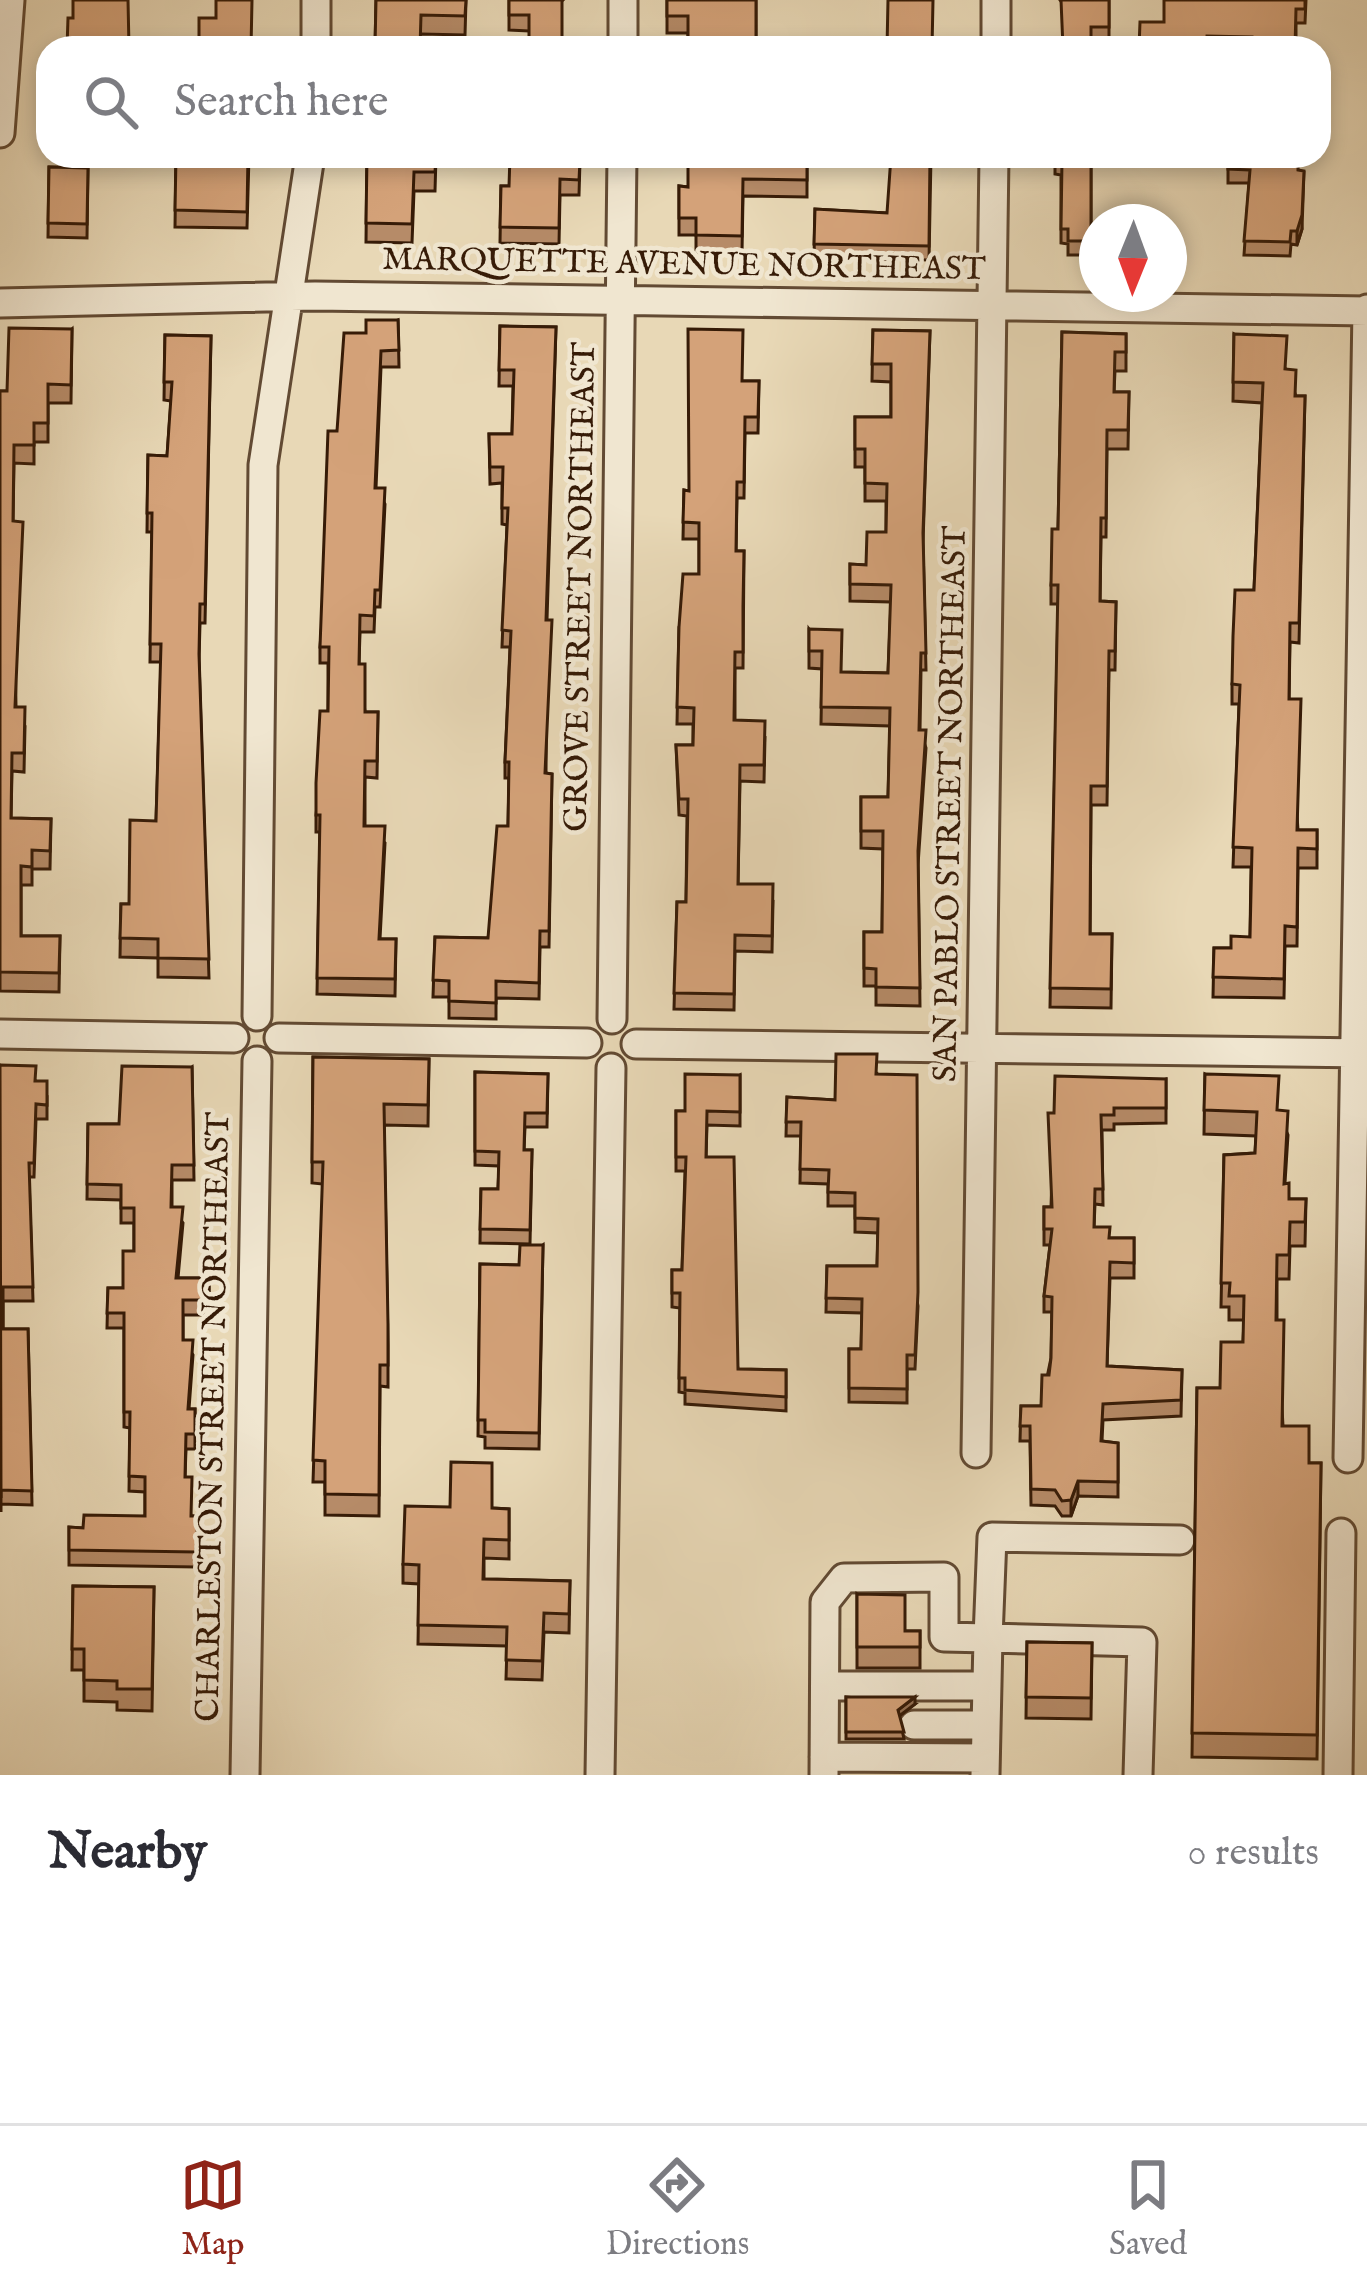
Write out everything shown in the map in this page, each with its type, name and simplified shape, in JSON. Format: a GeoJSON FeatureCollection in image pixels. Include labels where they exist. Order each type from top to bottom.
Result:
{"type":"FeatureCollection","features":[{"type":"Feature","properties":{"kind":"street"},"geometry":{"type":"LineString","coordinates":[[0,133],[10,0]]}},
{"type":"Feature","properties":{"kind":"street"},"geometry":{"type":"LineString","coordinates":[[316,0],[316,36]]}},
{"type":"Feature","properties":{"kind":"street"},"geometry":{"type":"LineString","coordinates":[[623,0],[623,36]]}},
{"type":"Feature","properties":{"kind":"street"},"geometry":{"type":"LineString","coordinates":[[996,0],[996,36]]}},
{"type":"Feature","properties":{"kind":"street"},"geometry":{"type":"LineString","coordinates":[[257,1016],[263,465],[308,168]]}},
{"type":"Feature","properties":{"kind":"street","name":"GROVE STREET NORTHEAST"},"geometry":{"type":"LineString","coordinates":[[612,1019],[622,168]]}},
{"type":"Feature","properties":{"kind":"street","name":"SAN PABLO STREET NORTHEAST"},"geometry":{"type":"LineString","coordinates":[[976,1453],[994,168]]}},
{"type":"Feature","properties":{"kind":"street","name":"MARQUETTE AVENUE NORTHEAST"},"geometry":{"type":"LineString","coordinates":[[0,303],[290,296],[1367,310]]}},
{"type":"Feature","properties":{"kind":"street"},"geometry":{"type":"LineString","coordinates":[[1348,1458],[1362,1053],[1367,310]]}},
{"type":"Feature","properties":{"kind":"street"},"geometry":{"type":"LineString","coordinates":[[257,1016],[270,1020],[279,1038],[275,1051],[257,1061],[243,1056],[234,1038],[238,1025],[257,1016]]}},
{"type":"Feature","properties":{"kind":"street"},"geometry":{"type":"LineString","coordinates":[[612,1019],[626,1024],[636,1043],[626,1064],[611,1068],[591,1058],[587,1043],[597,1023],[612,1019]]}},
{"type":"Feature","properties":{"kind":"street"},"geometry":{"type":"LineString","coordinates":[[0,1034],[234,1038]]}},
{"type":"Feature","properties":{"kind":"street"},"geometry":{"type":"LineString","coordinates":[[279,1038],[587,1043]]}},
{"type":"Feature","properties":{"kind":"street"},"geometry":{"type":"LineString","coordinates":[[636,1043],[1362,1053]]}},
{"type":"Feature","properties":{"kind":"street","name":"CHARLESTON STREET NORTHEAST"},"geometry":{"type":"LineString","coordinates":[[245,1775],[257,1061]]}},
{"type":"Feature","properties":{"kind":"street"},"geometry":{"type":"LineString","coordinates":[[600,1775],[611,1068]]}},
{"type":"Feature","properties":{"kind":"street"},"geometry":{"type":"LineString","coordinates":[[1338,1775],[1341,1533]]}},
{"type":"Feature","properties":{"kind":"street"},"geometry":{"type":"LineString","coordinates":[[1138,1775],[1142,1642],[988,1638],[944,1637],[944,1577],[844,1578],[825,1602],[824,1686],[835,1725],[824,1766],[985,1767],[988,1638],[992,1537],[1180,1540]]}},
{"type":"Feature","properties":{"kind":"street"},"geometry":{"type":"LineString","coordinates":[[824,1686],[987,1687]]}},
{"type":"Feature","properties":{"kind":"street"},"geometry":{"type":"LineString","coordinates":[[914,1725],[986,1725]]}},
{"type":"Feature","properties":{"kind":"building"},"geometry":{"type":"Polygon","coordinates":[[[73,0],[128,0],[129,36],[67,36],[68,18],[73,18],[73,0]]]}},
{"type":"Feature","properties":{"kind":"building"},"geometry":{"type":"Polygon","coordinates":[[[216,0],[252,0],[251,36],[199,36],[199,18],[216,18],[216,0]]]}},
{"type":"Feature","properties":{"kind":"building"},"geometry":{"type":"Polygon","coordinates":[[[376,0],[466,0],[465,16],[421,15],[420,36],[375,36],[376,0]]]}},
{"type":"Feature","properties":{"kind":"building"},"geometry":{"type":"Polygon","coordinates":[[[509,0],[562,0],[562,36],[529,36],[529,15],[509,15],[509,0]]]}},
{"type":"Feature","properties":{"kind":"building"},"geometry":{"type":"Polygon","coordinates":[[[667,0],[756,0],[756,36],[688,36],[688,16],[667,16],[667,0]]]}},
{"type":"Feature","properties":{"kind":"building"},"geometry":{"type":"Polygon","coordinates":[[[888,0],[933,0],[932,36],[887,36],[888,0]]]}},
{"type":"Feature","properties":{"kind":"building"},"geometry":{"type":"Polygon","coordinates":[[[1061,0],[1109,0],[1109,27],[1091,27],[1091,36],[1062,36],[1061,0]]]}},
{"type":"Feature","properties":{"kind":"building"},"geometry":{"type":"Polygon","coordinates":[[[1164,0],[1305,0],[1305,9],[1296,9],[1295,36],[1139,36],[1140,22],[1164,22],[1164,0]]]}},
{"type":"Feature","properties":{"kind":"building"},"geometry":{"type":"Polygon","coordinates":[[[49,168],[88,168],[87,224],[48,223],[49,168]]]}},
{"type":"Feature","properties":{"kind":"building"},"geometry":{"type":"Polygon","coordinates":[[[176,168],[248,168],[247,212],[175,210],[176,168]]]}},
{"type":"Feature","properties":{"kind":"building"},"geometry":{"type":"Polygon","coordinates":[[[367,168],[435,168],[435,172],[414,172],[412,224],[366,223],[367,168]]]}},
{"type":"Feature","properties":{"kind":"building"},"geometry":{"type":"Polygon","coordinates":[[[510,168],[580,168],[579,180],[560,179],[559,228],[500,227],[501,186],[509,186],[510,168]]]}},
{"type":"Feature","properties":{"kind":"building"},"geometry":{"type":"Polygon","coordinates":[[[688,168],[807,168],[807,180],[743,179],[742,236],[696,235],[696,218],[679,218],[679,186],[688,187],[688,168]]]}},
{"type":"Feature","properties":{"kind":"building"},"geometry":{"type":"Polygon","coordinates":[[[890,168],[930,168],[929,246],[814,244],[815,209],[887,213],[890,168]]]}},
{"type":"Feature","properties":{"kind":"building"},"geometry":{"type":"Polygon","coordinates":[[[1062,168],[1091,168],[1091,204],[1079,204],[1079,241],[1068,241],[1068,229],[1061,229],[1062,168]]]}},
{"type":"Feature","properties":{"kind":"building"},"geometry":{"type":"Polygon","coordinates":[[[1228,169],[1304,171],[1302,215],[1290,242],[1244,241],[1250,170],[1228,169]]]}},
{"type":"Feature","properties":{"kind":"building"},"geometry":{"type":"Polygon","coordinates":[[[366,320],[398,320],[399,350],[381,351],[375,488],[385,488],[380,590],[375,590],[374,616],[360,615],[359,664],[365,664],[365,712],[378,712],[377,761],[365,761],[364,826],[385,826],[379,939],[396,939],[395,979],[317,978],[320,815],[316,815],[316,783],[320,711],[328,711],[329,647],[320,647],[328,431],[337,431],[344,333],[366,333],[366,320]]]}},
{"type":"Feature","properties":{"kind":"building"},"geometry":{"type":"Polygon","coordinates":[[[500,326],[556,327],[546,620],[552,620],[545,773],[552,774],[549,931],[540,931],[539,983],[496,981],[496,1003],[449,1001],[449,981],[433,980],[435,937],[488,938],[497,826],[508,826],[509,762],[505,762],[511,631],[502,630],[508,508],[502,508],[503,467],[490,467],[489,434],[512,434],[514,370],[499,370],[500,326]]]}},
{"type":"Feature","properties":{"kind":"building"},"geometry":{"type":"Polygon","coordinates":[[[9,328],[72,329],[71,385],[48,384],[48,423],[34,423],[34,445],[14,445],[13,521],[23,522],[15,707],[25,707],[24,753],[12,753],[11,818],[51,819],[50,851],[32,850],[32,867],[21,866],[21,936],[60,936],[59,973],[0,972],[0,391],[7,391],[9,328]]]}},
{"type":"Feature","properties":{"kind":"building"},"geometry":{"type":"Polygon","coordinates":[[[688,329],[743,330],[742,381],[759,381],[758,417],[745,417],[744,482],[737,482],[736,551],[744,551],[743,652],[735,652],[734,720],[765,721],[764,765],[740,765],[738,884],[773,884],[772,936],[735,935],[734,994],[674,993],[677,902],[686,902],[688,799],[679,799],[676,745],[693,745],[694,708],[677,707],[679,627],[683,574],[699,574],[699,523],[683,522],[684,490],[689,491],[688,329]]]}},
{"type":"Feature","properties":{"kind":"building"},"geometry":{"type":"Polygon","coordinates":[[[873,330],[930,331],[923,533],[926,653],[921,653],[919,730],[926,730],[918,851],[920,988],[876,987],[876,969],[864,968],[864,932],[882,932],[883,831],[861,831],[861,797],[888,797],[890,708],[821,707],[822,651],[809,651],[809,629],[842,630],[841,672],[888,673],[891,585],[850,584],[850,564],[866,565],[867,532],[886,532],[887,484],[865,483],[865,449],[855,449],[855,417],[891,417],[891,364],[872,364],[873,330]]]}},
{"type":"Feature","properties":{"kind":"building"},"geometry":{"type":"Polygon","coordinates":[[[1062,332],[1126,334],[1126,352],[1115,352],[1114,392],[1129,392],[1128,430],[1107,430],[1106,518],[1101,518],[1100,601],[1116,602],[1115,651],[1109,651],[1107,786],[1091,786],[1090,934],[1112,934],[1111,989],[1050,988],[1058,585],[1051,585],[1052,529],[1058,529],[1062,332]]]}},
{"type":"Feature","properties":{"kind":"building"},"geometry":{"type":"Polygon","coordinates":[[[1234,334],[1287,336],[1285,369],[1296,370],[1295,396],[1305,396],[1299,623],[1290,623],[1289,699],[1301,699],[1297,830],[1317,830],[1317,849],[1298,848],[1297,927],[1285,926],[1284,979],[1213,977],[1214,948],[1231,948],[1231,936],[1250,937],[1252,848],[1233,847],[1240,685],[1232,684],[1233,636],[1235,590],[1254,590],[1263,383],[1233,382],[1234,334]]]}},
{"type":"Feature","properties":{"kind":"building"},"geometry":{"type":"Polygon","coordinates":[[[165,335],[211,336],[205,604],[200,604],[199,654],[209,959],[158,958],[158,939],[120,938],[121,904],[129,904],[130,820],[156,821],[161,644],[150,644],[148,455],[167,456],[172,382],[164,382],[165,335]]]}},
{"type":"Feature","properties":{"kind":"building"},"geometry":{"type":"Polygon","coordinates":[[[836,1054],[877,1054],[876,1074],[917,1075],[918,1292],[915,1355],[907,1355],[907,1389],[849,1388],[849,1349],[861,1349],[862,1299],[826,1298],[827,1266],[877,1266],[878,1219],[855,1218],[855,1193],[828,1192],[829,1170],[800,1169],[801,1122],[786,1122],[787,1097],[835,1100],[836,1054]]]}},
{"type":"Feature","properties":{"kind":"building"},"geometry":{"type":"Polygon","coordinates":[[[313,1057],[429,1059],[428,1105],[384,1104],[388,1365],[380,1365],[379,1495],[325,1494],[325,1461],[313,1460],[323,1162],[312,1162],[313,1057]]]}},
{"type":"Feature","properties":{"kind":"building"},"geometry":{"type":"Polygon","coordinates":[[[0,1065],[36,1066],[35,1081],[47,1081],[47,1105],[36,1104],[34,1163],[29,1163],[33,1287],[3,1287],[3,1329],[28,1329],[32,1491],[1,1490],[1,1498],[0,1065]]]}},
{"type":"Feature","properties":{"kind":"building"},"geometry":{"type":"Polygon","coordinates":[[[122,1066],[192,1067],[194,1165],[172,1165],[171,1207],[183,1207],[176,1278],[209,1278],[209,1300],[183,1300],[183,1340],[193,1340],[188,1409],[195,1409],[195,1434],[186,1434],[185,1477],[192,1477],[191,1516],[198,1516],[196,1552],[69,1550],[69,1527],[83,1528],[84,1515],[145,1516],[145,1477],[129,1476],[124,1313],[107,1313],[108,1288],[123,1288],[123,1251],[134,1251],[134,1208],[121,1208],[121,1185],[87,1184],[88,1124],[119,1124],[122,1066]]]}},
{"type":"Feature","properties":{"kind":"building"},"geometry":{"type":"Polygon","coordinates":[[[475,1072],[548,1074],[547,1113],[525,1113],[524,1150],[532,1150],[530,1230],[480,1229],[481,1189],[498,1189],[499,1152],[475,1151],[475,1072]]]}},
{"type":"Feature","properties":{"kind":"building"},"geometry":{"type":"Polygon","coordinates":[[[685,1074],[740,1075],[740,1112],[707,1111],[706,1157],[734,1157],[738,1369],[786,1370],[786,1397],[685,1390],[685,1378],[679,1378],[680,1293],[672,1293],[672,1270],[682,1270],[686,1157],[676,1157],[676,1111],[685,1111],[685,1074]]]}},
{"type":"Feature","properties":{"kind":"building"},"geometry":{"type":"Polygon","coordinates":[[[1205,1074],[1279,1076],[1277,1110],[1288,1111],[1284,1184],[1289,1183],[1289,1199],[1306,1199],[1305,1222],[1290,1222],[1289,1255],[1277,1255],[1276,1320],[1284,1320],[1282,1426],[1309,1426],[1309,1463],[1321,1463],[1317,1735],[1192,1733],[1197,1388],[1220,1388],[1221,1342],[1243,1342],[1244,1296],[1229,1296],[1230,1283],[1221,1283],[1224,1155],[1255,1153],[1257,1112],[1204,1110],[1205,1074]]]}},
{"type":"Feature","properties":{"kind":"building"},"geometry":{"type":"Polygon","coordinates":[[[1055,1076],[1166,1079],[1166,1108],[1114,1108],[1114,1115],[1101,1115],[1103,1189],[1095,1189],[1094,1227],[1110,1227],[1109,1238],[1134,1238],[1134,1263],[1110,1262],[1107,1366],[1182,1370],[1181,1400],[1103,1404],[1101,1441],[1118,1443],[1118,1482],[1078,1481],[1071,1500],[1062,1501],[1055,1490],[1031,1489],[1030,1426],[1020,1426],[1021,1406],[1041,1406],[1042,1375],[1049,1375],[1051,1358],[1052,1297],[1044,1296],[1052,1229],[1044,1229],[1044,1207],[1052,1207],[1048,1113],[1054,1113],[1055,1076]]]}},
{"type":"Feature","properties":{"kind":"building"},"geometry":{"type":"Polygon","coordinates":[[[520,1245],[543,1245],[539,1433],[485,1432],[485,1420],[478,1420],[480,1264],[519,1265],[520,1245]]]}},
{"type":"Feature","properties":{"kind":"building"},"geometry":{"type":"Polygon","coordinates":[[[451,1462],[492,1463],[492,1508],[509,1509],[509,1540],[484,1539],[483,1579],[570,1581],[569,1614],[544,1613],[542,1661],[506,1660],[507,1627],[418,1625],[419,1565],[403,1564],[405,1506],[450,1507],[451,1462]]]}},
{"type":"Feature","properties":{"kind":"building"},"geometry":{"type":"Polygon","coordinates":[[[73,1586],[154,1587],[152,1689],[117,1689],[117,1681],[84,1680],[84,1649],[72,1649],[73,1586]]]}},
{"type":"Feature","properties":{"kind":"building"},"geometry":{"type":"Polygon","coordinates":[[[857,1594],[905,1595],[905,1631],[920,1631],[920,1647],[857,1647],[857,1594]]]}},
{"type":"Feature","properties":{"kind":"building"},"geometry":{"type":"Polygon","coordinates":[[[1027,1642],[1092,1643],[1091,1698],[1026,1697],[1027,1642]]]}},
{"type":"Feature","properties":{"kind":"building"},"geometry":{"type":"Polygon","coordinates":[[[846,1697],[915,1697],[898,1710],[904,1732],[846,1732],[846,1697]]]}}]}
